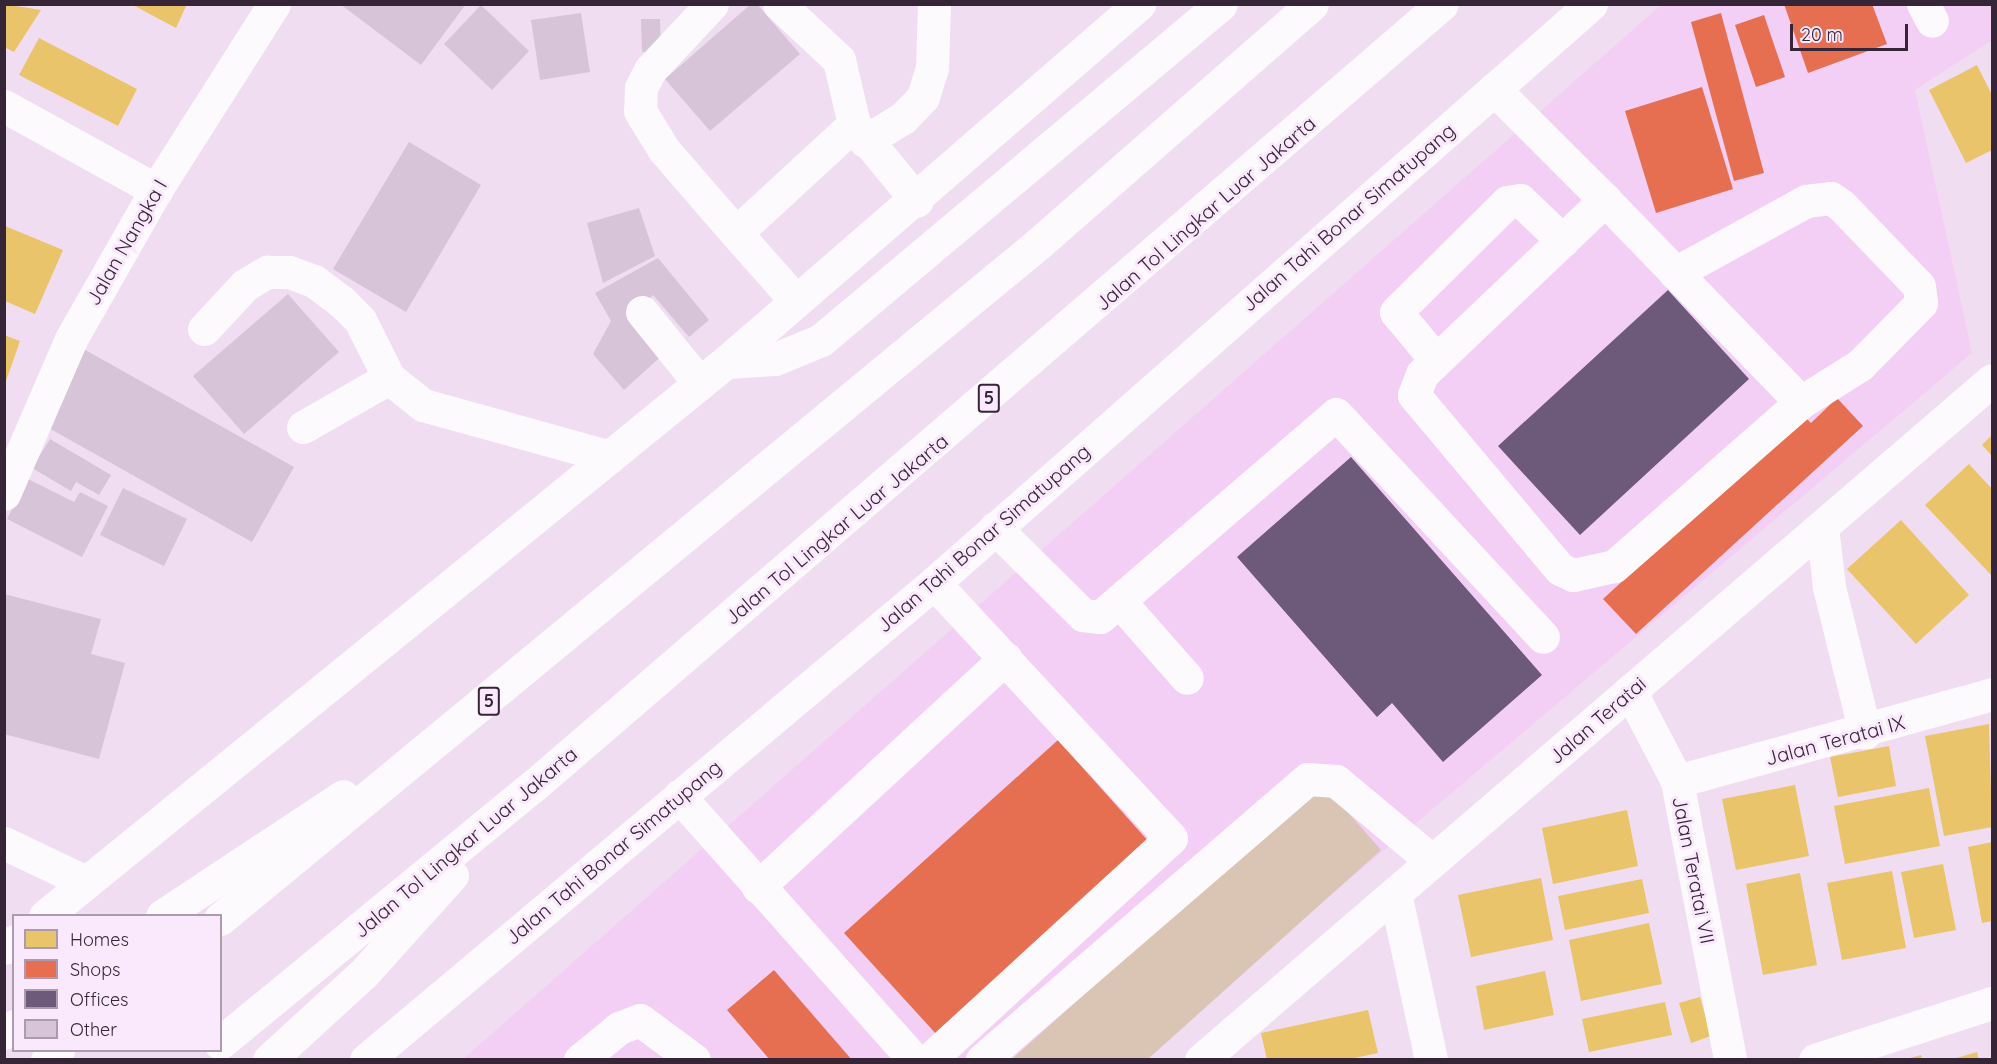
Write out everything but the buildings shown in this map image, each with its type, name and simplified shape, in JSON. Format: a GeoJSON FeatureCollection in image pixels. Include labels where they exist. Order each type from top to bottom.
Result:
{"type":"FeatureCollection","features":[{"type":"Feature","properties":{"kind":"main road","name":"Jalan Nangka I"},"geometry":{"type":"LineString","coordinates":[[4,494],[71,339],[156,190],[273,4]]}},
{"type":"Feature","properties":{"kind":"main road"},"geometry":{"type":"LineString","coordinates":[[712,4],[650,70],[641,88],[640,111],[664,150],[796,302]]}},
{"type":"Feature","properties":{"kind":"main road"},"geometry":{"type":"LineString","coordinates":[[779,4],[840,60],[860,133],[916,201]]}},
{"type":"Feature","properties":{"kind":"main road"},"geometry":{"type":"LineString","coordinates":[[736,233],[860,133],[903,118],[923,97],[932,68],[934,4]]}},
{"type":"Feature","properties":{"kind":"main road"},"geometry":{"type":"LineString","coordinates":[[46,914],[700,384],[916,201],[1139,4]]}},
{"type":"Feature","properties":{"kind":"main road"},"geometry":{"type":"LineString","coordinates":[[726,362],[775,359],[821,340],[1221,4]]}},
{"type":"Feature","properties":{"kind":"main road","name":"5"},"geometry":{"type":"LineString","coordinates":[[222,917],[472,715],[1090,200],[1312,4]]}},
{"type":"Feature","properties":{"kind":"main road","name":"Jalan Tol Lingkar Luar Jakarta"},"geometry":{"type":"LineString","coordinates":[[222,1041],[532,788],[1442,4]]}},
{"type":"Feature","properties":{"kind":"main road","name":"Jalan Tahi Bonar Simatupang"},"geometry":{"type":"LineString","coordinates":[[381,1055],[680,796],[934,583],[1591,4]]}},
{"type":"Feature","properties":{"kind":"main road"},"geometry":{"type":"LineString","coordinates":[[1494,89],[1801,402]]}},
{"type":"Feature","properties":{"kind":"main road"},"geometry":{"type":"LineString","coordinates":[[4,106],[156,190]]}},
{"type":"Feature","properties":{"kind":"main road"},"geometry":{"type":"LineString","coordinates":[[1605,200],[1436,360],[1416,384],[1418,405],[1560,569],[1573,575],[1614,566],[1801,402],[1860,365],[1921,303],[1919,286],[1849,213],[1831,198],[1818,196],[1675,273]]}},
{"type":"Feature","properties":{"kind":"main road"},"geometry":{"type":"LineString","coordinates":[[1436,360],[1396,312],[1507,202],[1520,200],[1563,241]]}},
{"type":"Feature","properties":{"kind":"main road"},"geometry":{"type":"LineString","coordinates":[[204,330],[245,285],[267,272],[289,272],[315,281],[360,320],[389,378],[423,405],[610,457]]}},
{"type":"Feature","properties":{"kind":"main road"},"geometry":{"type":"LineString","coordinates":[[642,312],[700,384]]}},
{"type":"Feature","properties":{"kind":"main road"},"geometry":{"type":"LineString","coordinates":[[303,427],[389,378]]}},
{"type":"Feature","properties":{"kind":"main road","name":"Jalan Teratai"},"geometry":{"type":"LineString","coordinates":[[1201,1059],[1992,380]]}},
{"type":"Feature","properties":{"kind":"main road"},"geometry":{"type":"LineString","coordinates":[[995,528],[1083,615],[1100,617],[1336,414],[1543,637]]}},
{"type":"Feature","properties":{"kind":"main road"},"geometry":{"type":"LineString","coordinates":[[1822,527],[1829,587],[1865,733]]}},
{"type":"Feature","properties":{"kind":"main road"},"geometry":{"type":"LineString","coordinates":[[929,1059],[1171,838],[934,583]]}},
{"type":"Feature","properties":{"kind":"main road"},"geometry":{"type":"LineString","coordinates":[[1120,602],[1187,678]]}},
{"type":"Feature","properties":{"kind":"main road"},"geometry":{"type":"LineString","coordinates":[[758,887],[1005,658]]}},
{"type":"Feature","properties":{"kind":"main road","name":"Jalan Teratai VII"},"geometry":{"type":"LineString","coordinates":[[1630,691],[1677,781],[1730,1059]]}},
{"type":"Feature","properties":{"kind":"main road","name":"Jalan Teratai IX"},"geometry":{"type":"LineString","coordinates":[[1677,781],[1865,733],[1992,694]]}},
{"type":"Feature","properties":{"kind":"main road"},"geometry":{"type":"LineString","coordinates":[[164,914],[472,715]]}},
{"type":"Feature","properties":{"kind":"main road"},"geometry":{"type":"LineString","coordinates":[[981,1059],[1308,779],[1336,781],[1432,861]]}},
{"type":"Feature","properties":{"kind":"main road"},"geometry":{"type":"LineString","coordinates":[[269,1059],[363,974],[532,788]]}},
{"type":"Feature","properties":{"kind":"main road"},"geometry":{"type":"LineString","coordinates":[[680,796],[758,887],[914,1059]]}},
{"type":"Feature","properties":{"kind":"main road"},"geometry":{"type":"LineString","coordinates":[[4,843],[86,882]]}},
{"type":"Feature","properties":{"kind":"main road"},"geometry":{"type":"LineString","coordinates":[[1395,893],[1431,1059]]}},
{"type":"Feature","properties":{"kind":"main road"},"geometry":{"type":"LineString","coordinates":[[1815,1059],[1992,1003]]}},
{"type":"Feature","properties":{"kind":"main road"},"geometry":{"type":"LineString","coordinates":[[580,1059],[619,1028],[640,1020],[694,1059]]}},
{"type":"Feature","properties":{"kind":"shaded area"},"geometry":{"type":"Polygon","coordinates":[[[1661,5],[1992,5],[1992,40],[1915,90],[1972,353],[1137,1059],[462,1060],[1661,5]]]}},
{"type":"Feature","properties":{"kind":"shaded area"},"geometry":{"type":"Polygon","coordinates":[[[1321,782],[1381,850],[1148,1059],[1011,1060],[1321,782]]]}}]}
